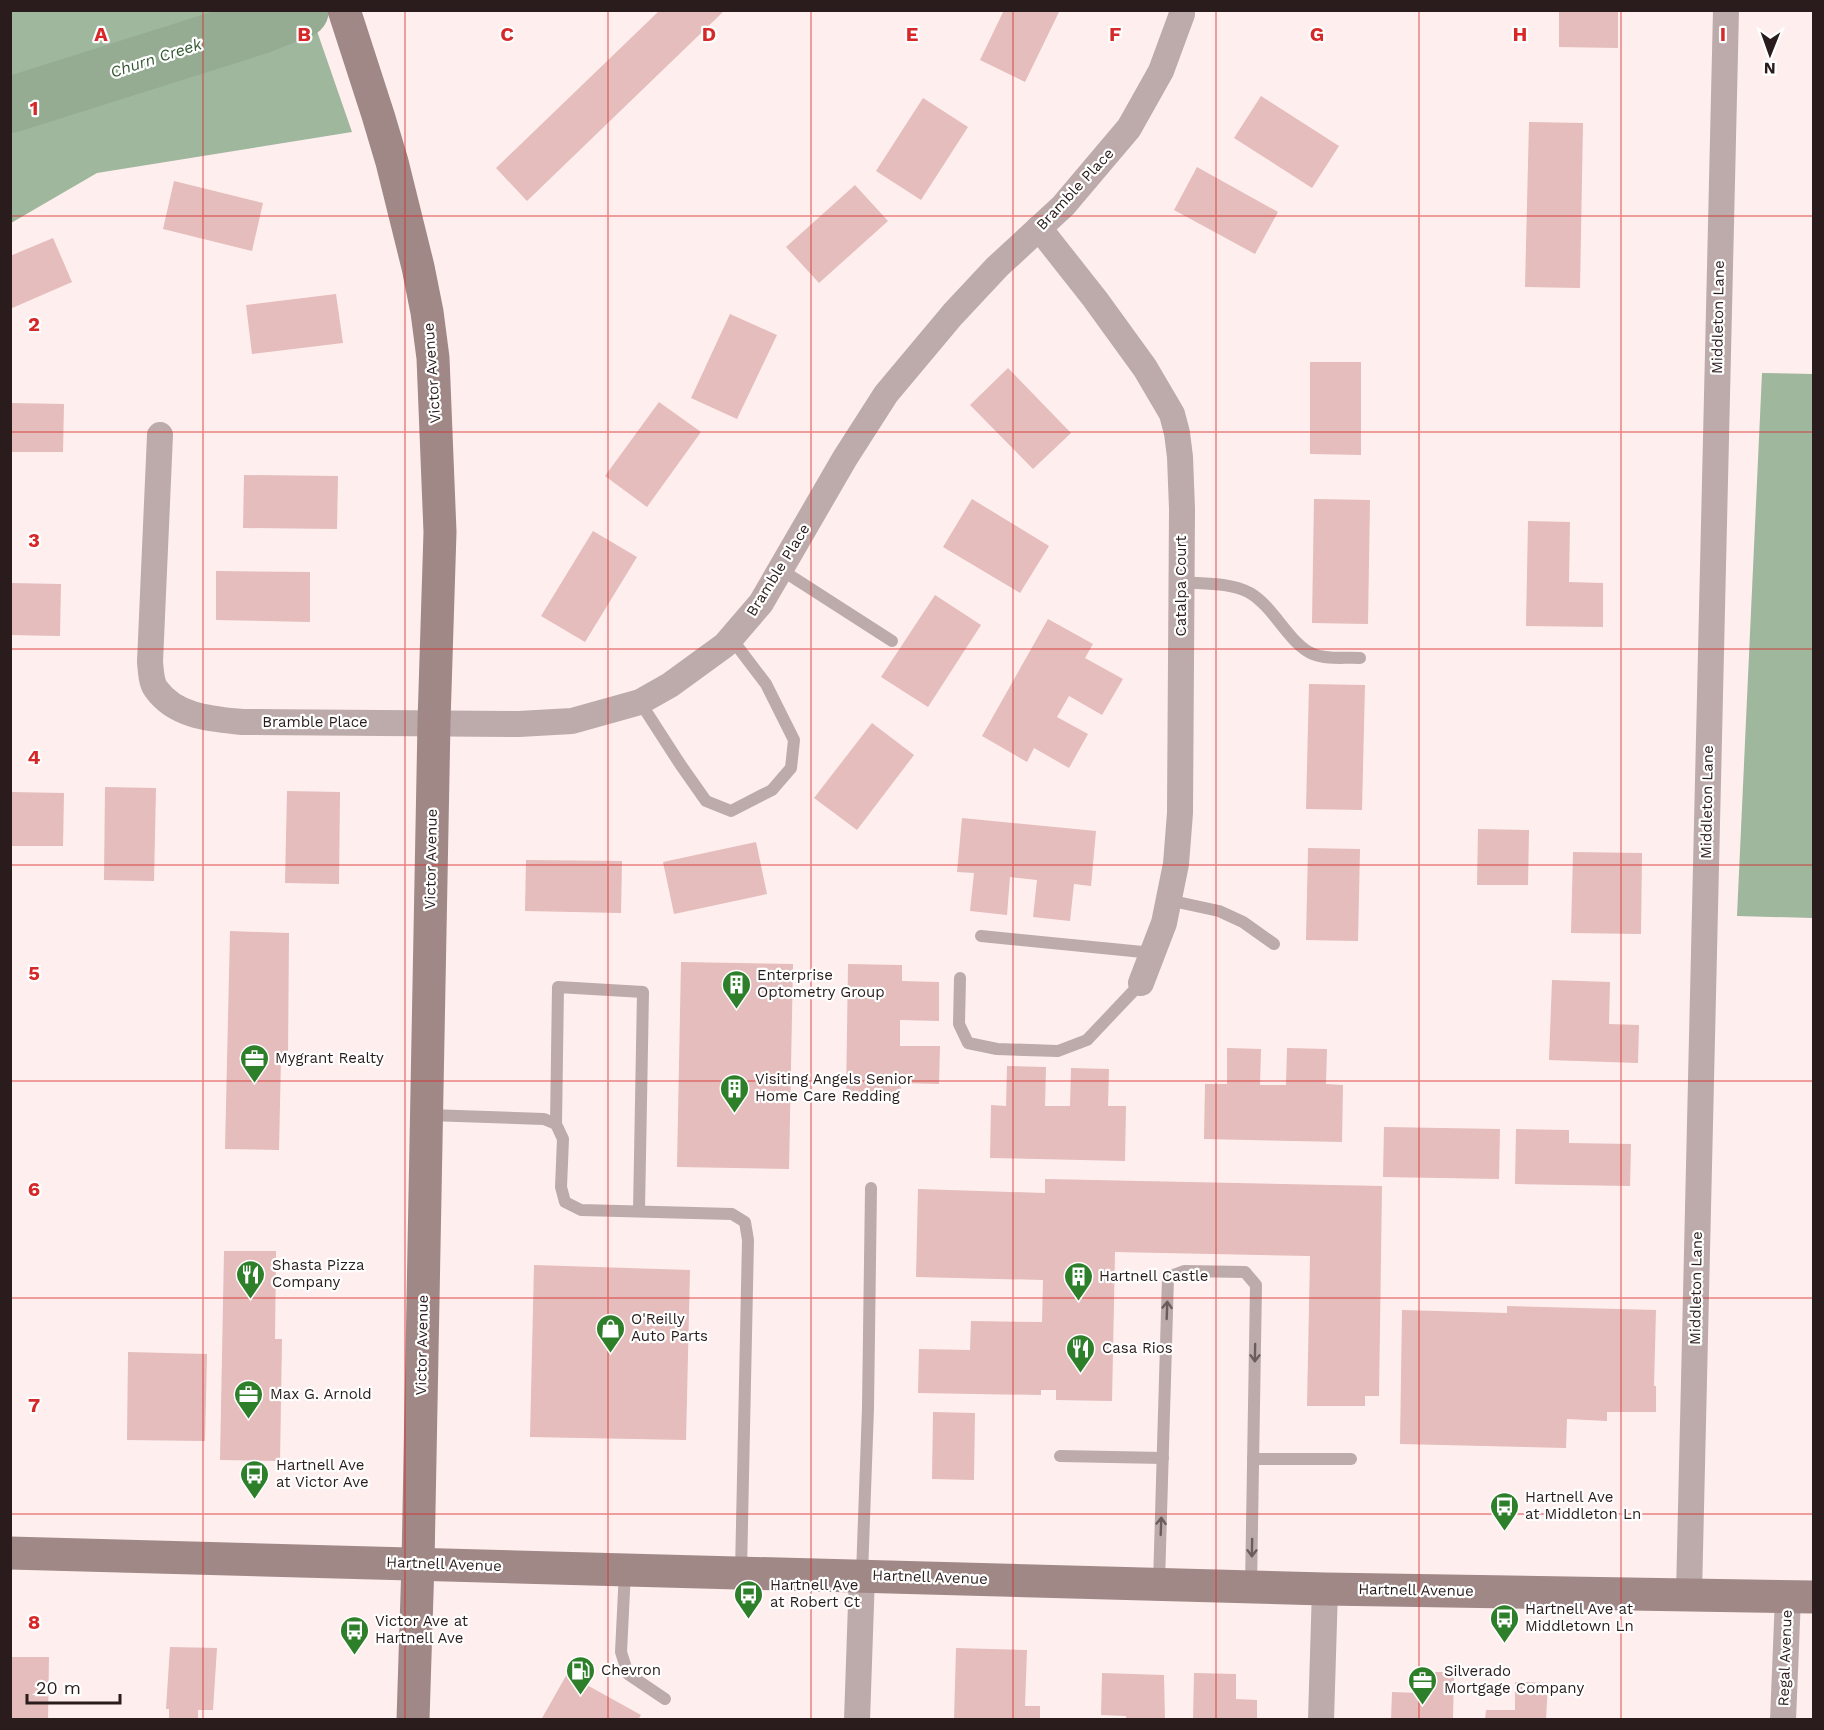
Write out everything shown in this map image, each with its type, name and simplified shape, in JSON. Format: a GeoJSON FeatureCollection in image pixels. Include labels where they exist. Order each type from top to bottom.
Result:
{"type":"FeatureCollection","features":[{"type":"Feature","properties":{"kind":"main road","name":"Victor Avenue"},"geometry":{"type":"LineString","coordinates":[[344,10],[392,162],[428,312],[433,358],[440,532],[413,1719]]}},
{"type":"Feature","properties":{"kind":"main road","name":"Hartnell Avenue"},"geometry":{"type":"LineString","coordinates":[[10,1553],[1325,1589],[1801,1597]]}},
{"type":"Feature","properties":{"kind":"street","name":"Middleton Lane"},"geometry":{"type":"LineString","coordinates":[[1689,1594],[1726,10]]}},
{"type":"Feature","properties":{"kind":"street","name":"Bramble Place"},"geometry":{"type":"LineString","coordinates":[[160,435],[151,676],[156,689],[183,710],[196,716],[242,722],[519,724],[572,721],[640,702],[669,685],[725,645],[761,603],[845,458],[886,394],[953,314],[997,267],[1063,206],[1129,128],[1161,71],[1183,12]]}},
{"type":"Feature","properties":{"kind":"street","name":"Catalpa Court"},"geometry":{"type":"LineString","coordinates":[[1039,228],[1145,368],[1172,414],[1180,456],[1180,813],[1176,864],[1164,923],[1141,983]]}},
{"type":"Feature","properties":{"kind":"street"},"geometry":{"type":"LineString","coordinates":[[857,1719],[862,1575]]}},
{"type":"Feature","properties":{"kind":"street"},"geometry":{"type":"LineString","coordinates":[[1321,1719],[1325,1589]]}},
{"type":"Feature","properties":{"kind":"street","name":"Regal Avenue"},"geometry":{"type":"LineString","coordinates":[[1784,1719],[1801,1597]]}},
{"type":"Feature","properties":{"kind":"lane"},"geometry":{"type":"LineString","coordinates":[[780,569],[892,641]]}},
{"type":"Feature","properties":{"kind":"lane"},"geometry":{"type":"LineString","coordinates":[[1181,582],[1227,585],[1249,593],[1270,609],[1299,645],[1313,654],[1360,658]]}},
{"type":"Feature","properties":{"kind":"lane"},"geometry":{"type":"LineString","coordinates":[[640,702],[706,801],[731,811],[772,790],[791,768],[794,740],[766,684],[731,638]]}},
{"type":"Feature","properties":{"kind":"lane"},"geometry":{"type":"LineString","coordinates":[[1168,900],[1219,911],[1243,922],[1274,944]]}},
{"type":"Feature","properties":{"kind":"lane"},"geometry":{"type":"LineString","coordinates":[[981,936],[1153,953]]}},
{"type":"Feature","properties":{"kind":"lane"},"geometry":{"type":"LineString","coordinates":[[960,978],[959,1024],[968,1043],[998,1050],[1058,1051],[1087,1040],[1141,983]]}},
{"type":"Feature","properties":{"kind":"lane"},"geometry":{"type":"LineString","coordinates":[[639,1211],[643,992],[558,987],[556,1124],[563,1139],[561,1187],[565,1202],[581,1210],[732,1214],[745,1222],[748,1240],[741,1572]]}},
{"type":"Feature","properties":{"kind":"lane"},"geometry":{"type":"LineString","coordinates":[[426,1115],[544,1119],[556,1124]]}},
{"type":"Feature","properties":{"kind":"lane"},"geometry":{"type":"LineString","coordinates":[[862,1575],[868,1408],[871,1188]]}},
{"type":"Feature","properties":{"kind":"lane"},"geometry":{"type":"LineString","coordinates":[[1159,1584],[1168,1277],[1184,1271],[1245,1272],[1257,1285],[1251,1587]]}},
{"type":"Feature","properties":{"kind":"lane"},"geometry":{"type":"LineString","coordinates":[[1060,1456],[1163,1458]]}},
{"type":"Feature","properties":{"kind":"lane"},"geometry":{"type":"LineString","coordinates":[[1253,1459],[1351,1460]]}},
{"type":"Feature","properties":{"kind":"lane"},"geometry":{"type":"LineString","coordinates":[[625,1569],[621,1652],[624,1663],[628,1674],[665,1699]]}},
{"type":"Feature","properties":{"kind":"green space"},"geometry":{"type":"Polygon","coordinates":[[[11,10],[310,11],[352,132],[97,173],[11,223],[11,10]]]}},
{"type":"Feature","properties":{"kind":"green space"},"geometry":{"type":"Polygon","coordinates":[[[1762,373],[1813,374],[1813,918],[1737,916],[1762,373]]]}},
{"type":"Feature","properties":{"kind":"building"},"geometry":{"type":"Polygon","coordinates":[[[660,10],[725,10],[527,201],[496,168],[660,10]]]}},
{"type":"Feature","properties":{"kind":"building"},"geometry":{"type":"Polygon","coordinates":[[[1004,10],[1060,10],[1025,82],[980,60],[1004,10]]]}},
{"type":"Feature","properties":{"kind":"building"},"geometry":{"type":"Polygon","coordinates":[[[1559,10],[1618,10],[1618,48],[1559,47],[1559,10]]]}},
{"type":"Feature","properties":{"kind":"building"},"geometry":{"type":"Polygon","coordinates":[[[1261,96],[1339,146],[1312,188],[1234,138],[1261,96]]]}},
{"type":"Feature","properties":{"kind":"building"},"geometry":{"type":"Polygon","coordinates":[[[923,98],[968,127],[921,200],[876,171],[923,98]]]}},
{"type":"Feature","properties":{"kind":"building"},"geometry":{"type":"Polygon","coordinates":[[[1529,122],[1583,123],[1580,288],[1525,287],[1529,122]]]}},
{"type":"Feature","properties":{"kind":"building"},"geometry":{"type":"Polygon","coordinates":[[[1197,167],[1278,212],[1255,254],[1174,210],[1197,167]]]}},
{"type":"Feature","properties":{"kind":"building"},"geometry":{"type":"Polygon","coordinates":[[[174,181],[263,203],[252,251],[163,229],[174,181]]]}},
{"type":"Feature","properties":{"kind":"building"},"geometry":{"type":"Polygon","coordinates":[[[855,185],[888,221],[819,283],[786,247],[855,185]]]}},
{"type":"Feature","properties":{"kind":"building"},"geometry":{"type":"Polygon","coordinates":[[[53,238],[72,282],[10,309],[10,256],[53,238]]]}},
{"type":"Feature","properties":{"kind":"building"},"geometry":{"type":"Polygon","coordinates":[[[336,294],[343,343],[252,354],[246,305],[336,294]]]}},
{"type":"Feature","properties":{"kind":"building"},"geometry":{"type":"Polygon","coordinates":[[[730,314],[777,335],[737,419],[691,398],[730,314]]]}},
{"type":"Feature","properties":{"kind":"building"},"geometry":{"type":"Polygon","coordinates":[[[1310,362],[1361,362],[1361,455],[1310,454],[1310,362]]]}},
{"type":"Feature","properties":{"kind":"building"},"geometry":{"type":"Polygon","coordinates":[[[1008,368],[1071,433],[1033,469],[970,405],[1008,368]]]}},
{"type":"Feature","properties":{"kind":"building"},"geometry":{"type":"Polygon","coordinates":[[[659,402],[701,432],[647,507],[605,476],[659,402]]]}},
{"type":"Feature","properties":{"kind":"building"},"geometry":{"type":"Polygon","coordinates":[[[10,403],[64,404],[63,452],[10,452],[10,403]]]}},
{"type":"Feature","properties":{"kind":"building"},"geometry":{"type":"Polygon","coordinates":[[[244,475],[338,476],[337,529],[243,528],[244,475]]]}},
{"type":"Feature","properties":{"kind":"building"},"geometry":{"type":"Polygon","coordinates":[[[972,499],[1049,546],[1020,593],[943,547],[972,499]]]}},
{"type":"Feature","properties":{"kind":"building"},"geometry":{"type":"Polygon","coordinates":[[[1314,499],[1370,500],[1368,624],[1312,623],[1314,499]]]}},
{"type":"Feature","properties":{"kind":"building"},"geometry":{"type":"Polygon","coordinates":[[[1528,521],[1570,522],[1569,582],[1603,583],[1603,627],[1526,626],[1528,521]]]}},
{"type":"Feature","properties":{"kind":"building"},"geometry":{"type":"Polygon","coordinates":[[[593,531],[637,557],[585,642],[541,616],[593,531]]]}},
{"type":"Feature","properties":{"kind":"building"},"geometry":{"type":"Polygon","coordinates":[[[216,571],[310,572],[310,622],[216,620],[216,571]]]}},
{"type":"Feature","properties":{"kind":"building"},"geometry":{"type":"Polygon","coordinates":[[[10,583],[61,584],[60,636],[10,635],[10,583]]]}},
{"type":"Feature","properties":{"kind":"building"},"geometry":{"type":"Polygon","coordinates":[[[935,595],[981,625],[928,707],[881,677],[935,595]]]}},
{"type":"Feature","properties":{"kind":"building"},"geometry":{"type":"Polygon","coordinates":[[[1048,619],[1093,644],[1085,658],[1123,679],[1102,715],[1069,696],[1057,717],[1088,734],[1069,768],[1034,748],[1027,762],[982,736],[1048,619]]]}},
{"type":"Feature","properties":{"kind":"building"},"geometry":{"type":"Polygon","coordinates":[[[1309,684],[1365,685],[1362,810],[1306,809],[1309,684]]]}},
{"type":"Feature","properties":{"kind":"building"},"geometry":{"type":"Polygon","coordinates":[[[872,723],[914,755],[857,830],[814,798],[872,723]]]}},
{"type":"Feature","properties":{"kind":"building"},"geometry":{"type":"Polygon","coordinates":[[[105,787],[156,788],[154,881],[104,880],[105,787]]]}},
{"type":"Feature","properties":{"kind":"building"},"geometry":{"type":"Polygon","coordinates":[[[287,791],[340,792],[339,884],[285,883],[287,791]]]}},
{"type":"Feature","properties":{"kind":"building"},"geometry":{"type":"Polygon","coordinates":[[[10,792],[64,793],[63,846],[10,846],[10,792]]]}},
{"type":"Feature","properties":{"kind":"building"},"geometry":{"type":"Polygon","coordinates":[[[962,818],[1096,831],[1091,886],[1074,884],[1070,921],[1033,917],[1037,880],[1010,877],[1007,915],[970,911],[974,873],[957,872],[962,818]]]}},
{"type":"Feature","properties":{"kind":"building"},"geometry":{"type":"Polygon","coordinates":[[[1478,829],[1529,830],[1528,885],[1477,885],[1478,829]]]}},
{"type":"Feature","properties":{"kind":"building"},"geometry":{"type":"Polygon","coordinates":[[[756,842],[767,894],[674,914],[663,862],[756,842]]]}},
{"type":"Feature","properties":{"kind":"building"},"geometry":{"type":"Polygon","coordinates":[[[1308,848],[1360,849],[1358,941],[1306,940],[1308,848]]]}},
{"type":"Feature","properties":{"kind":"building"},"geometry":{"type":"Polygon","coordinates":[[[1573,852],[1642,853],[1641,934],[1571,933],[1573,852]]]}},
{"type":"Feature","properties":{"kind":"building"},"geometry":{"type":"Polygon","coordinates":[[[526,860],[622,861],[621,913],[525,911],[526,860]]]}},
{"type":"Feature","properties":{"kind":"building"},"geometry":{"type":"Polygon","coordinates":[[[230,931],[289,933],[288,1057],[281,1057],[279,1150],[225,1149],[230,931]]]}},
{"type":"Feature","properties":{"kind":"building"},"geometry":{"type":"Polygon","coordinates":[[[681,962],[793,964],[789,1169],[677,1167],[681,962]]]}},
{"type":"Feature","properties":{"kind":"building"},"geometry":{"type":"Polygon","coordinates":[[[848,964],[902,965],[902,981],[939,982],[939,1021],[900,1020],[900,1046],[940,1046],[939,1084],[901,1083],[900,1100],[846,1099],[848,964]]]}},
{"type":"Feature","properties":{"kind":"building"},"geometry":{"type":"Polygon","coordinates":[[[1552,980],[1610,982],[1609,1024],[1639,1025],[1638,1063],[1549,1060],[1552,980]]]}},
{"type":"Feature","properties":{"kind":"building"},"geometry":{"type":"Polygon","coordinates":[[[1227,1048],[1261,1049],[1260,1085],[1286,1085],[1287,1048],[1327,1049],[1326,1084],[1343,1085],[1342,1142],[1204,1139],[1205,1084],[1227,1084],[1227,1048]]]}},
{"type":"Feature","properties":{"kind":"building"},"geometry":{"type":"Polygon","coordinates":[[[1007,1066],[1046,1067],[1045,1106],[1070,1106],[1071,1068],[1109,1069],[1108,1106],[1126,1106],[1125,1161],[990,1158],[991,1105],[1006,1106],[1007,1066]]]}},
{"type":"Feature","properties":{"kind":"building"},"geometry":{"type":"Polygon","coordinates":[[[1384,1127],[1500,1129],[1499,1179],[1383,1177],[1384,1127]]]}},
{"type":"Feature","properties":{"kind":"building"},"geometry":{"type":"Polygon","coordinates":[[[1516,1129],[1569,1130],[1569,1143],[1631,1144],[1630,1186],[1515,1184],[1516,1129]]]}},
{"type":"Feature","properties":{"kind":"building","name":"Hartnell Castle"},"geometry":{"type":"Polygon","coordinates":[[[1045,1179],[1382,1186],[1379,1396],[1365,1396],[1365,1406],[1307,1406],[1310,1256],[1115,1252],[1112,1401],[1056,1400],[1056,1390],[1041,1390],[1041,1395],[918,1393],[919,1349],[970,1350],[971,1321],[1042,1322],[1043,1280],[916,1277],[918,1189],[1045,1193],[1045,1179]]]}},
{"type":"Feature","properties":{"kind":"building"},"geometry":{"type":"Polygon","coordinates":[[[224,1251],[276,1251],[275,1339],[282,1339],[280,1461],[220,1460],[224,1251]]]}},
{"type":"Feature","properties":{"kind":"building","name":"O'Reilly Auto Parts"},"geometry":{"type":"Polygon","coordinates":[[[534,1265],[690,1270],[686,1440],[530,1437],[534,1265]]]}},
{"type":"Feature","properties":{"kind":"building"},"geometry":{"type":"Polygon","coordinates":[[[1507,1306],[1656,1310],[1654,1386],[1656,1386],[1656,1412],[1607,1412],[1607,1421],[1567,1419],[1566,1448],[1400,1444],[1402,1310],[1507,1313],[1507,1306]]]}},
{"type":"Feature","properties":{"kind":"building"},"geometry":{"type":"Polygon","coordinates":[[[128,1352],[207,1354],[205,1441],[127,1440],[128,1352]]]}},
{"type":"Feature","properties":{"kind":"building"},"geometry":{"type":"Polygon","coordinates":[[[933,1412],[975,1413],[974,1480],[932,1479],[933,1412]]]}},
{"type":"Feature","properties":{"kind":"building"},"geometry":{"type":"Polygon","coordinates":[[[170,1647],[217,1648],[213,1710],[198,1710],[198,1720],[169,1720],[169,1709],[166,1709],[170,1647]]]}},
{"type":"Feature","properties":{"kind":"building"},"geometry":{"type":"Polygon","coordinates":[[[956,1648],[1027,1650],[1025,1706],[1040,1706],[1040,1720],[954,1720],[956,1648]]]}},
{"type":"Feature","properties":{"kind":"building"},"geometry":{"type":"Polygon","coordinates":[[[10,1657],[49,1657],[48,1720],[10,1720],[10,1657]]]}},
{"type":"Feature","properties":{"kind":"building","name":"Silverado Mortgage Company"},"geometry":{"type":"Polygon","coordinates":[[[1416,1672],[1454,1672],[1453,1720],[1391,1720],[1392,1692],[1417,1693],[1416,1672]]]}},
{"type":"Feature","properties":{"kind":"building"},"geometry":{"type":"Polygon","coordinates":[[[1102,1673],[1164,1675],[1165,1720],[1126,1720],[1126,1716],[1101,1715],[1102,1673]]]}},
{"type":"Feature","properties":{"kind":"building"},"geometry":{"type":"Polygon","coordinates":[[[1194,1673],[1236,1674],[1236,1699],[1257,1700],[1257,1720],[1193,1720],[1194,1673]]]}},
{"type":"Feature","properties":{"kind":"building","name":"Chevron"},"geometry":{"type":"Polygon","coordinates":[[[567,1674],[641,1715],[638,1720],[541,1720],[567,1674]]]}},
{"type":"Feature","properties":{"kind":"building"},"geometry":{"type":"Polygon","coordinates":[[[1515,1682],[1548,1683],[1546,1720],[1485,1720],[1486,1710],[1515,1710],[1515,1682]]]}},
{"type":"Feature","properties":{"kind":"waterway","name":"Churn Creek"},"geometry":{"type":"LineString","coordinates":[[10,105],[260,26],[301,10]]}},
{"type":"Feature","properties":{"kind":"place","name":"Enterprise Optometry Group"},"geometry":{"type":"Point","coordinates":[736,1010]}},
{"type":"Feature","properties":{"kind":"place","name":"Mygrant Realty"},"geometry":{"type":"Point","coordinates":[254,1084]}},
{"type":"Feature","properties":{"kind":"place","name":"Visiting Angels Senior Home Care Redding"},"geometry":{"type":"Point","coordinates":[734,1114]}},
{"type":"Feature","properties":{"kind":"place","name":"Shasta Pizza Company"},"geometry":{"type":"Point","coordinates":[251,1300]}},
{"type":"Feature","properties":{"kind":"place","name":"Hartnell Castle"},"geometry":{"type":"Point","coordinates":[1078,1302]}},
{"type":"Feature","properties":{"kind":"place","name":"O'Reilly Auto Parts"},"geometry":{"type":"Point","coordinates":[610,1354]}},
{"type":"Feature","properties":{"kind":"place","name":"Casa Rios"},"geometry":{"type":"Point","coordinates":[1081,1374]}},
{"type":"Feature","properties":{"kind":"place","name":"Max G. Arnold"},"geometry":{"type":"Point","coordinates":[249,1420]}},
{"type":"Feature","properties":{"kind":"place","name":"Hartnell Ave at Victor Ave"},"geometry":{"type":"Point","coordinates":[255,1500]}},
{"type":"Feature","properties":{"kind":"place","name":"Hartnell Ave at Middleton Ln"},"geometry":{"type":"Point","coordinates":[1504,1532]}},
{"type":"Feature","properties":{"kind":"place","name":"Hartnell Ave at Robert Ct"},"geometry":{"type":"Point","coordinates":[749,1620]}},
{"type":"Feature","properties":{"kind":"place","name":"Hartnell Ave at Middletown Ln"},"geometry":{"type":"Point","coordinates":[1504,1644]}},
{"type":"Feature","properties":{"kind":"place","name":"Victor Ave at Hartnell Ave"},"geometry":{"type":"Point","coordinates":[354,1656]}},
{"type":"Feature","properties":{"kind":"place","name":"Chevron"},"geometry":{"type":"Point","coordinates":[580,1696]}},
{"type":"Feature","properties":{"kind":"place","name":"Silverado Mortgage Company"},"geometry":{"type":"Point","coordinates":[1423,1706]}}]}
